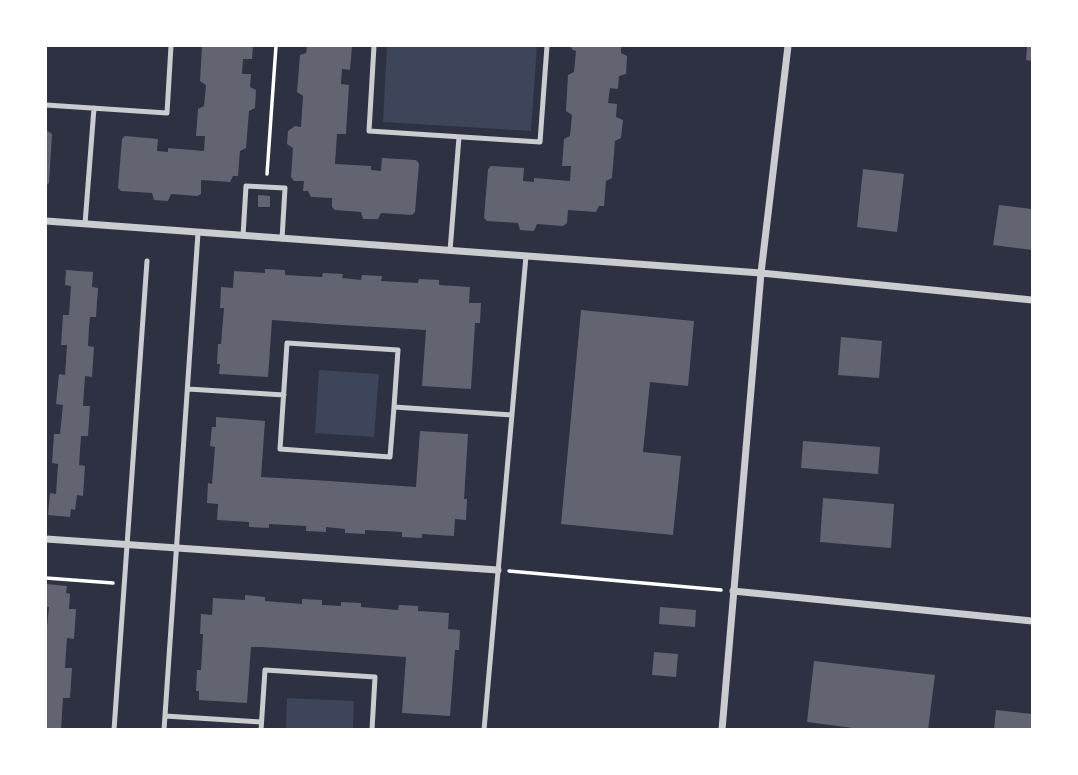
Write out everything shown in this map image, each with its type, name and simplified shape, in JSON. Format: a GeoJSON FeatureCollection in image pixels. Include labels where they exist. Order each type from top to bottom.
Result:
{"type":"FeatureCollection","features":[{"type":"Feature","properties":{"kind":"street"},"geometry":{"type":"LineString","coordinates":[[722,730],[761,272],[788,46]]}},
{"type":"Feature","properties":{"kind":"street"},"geometry":{"type":"LineString","coordinates":[[46,221],[761,272],[1032,300]]}},
{"type":"Feature","properties":{"kind":"street"},"geometry":{"type":"LineString","coordinates":[[46,539],[498,570]]}},
{"type":"Feature","properties":{"kind":"street"},"geometry":{"type":"LineString","coordinates":[[733,591],[1032,621]]}},
{"type":"Feature","properties":{"kind":"lane"},"geometry":{"type":"LineString","coordinates":[[46,105],[167,113],[171,46]]}},
{"type":"Feature","properties":{"kind":"lane"},"geometry":{"type":"LineString","coordinates":[[374,46],[369,131],[540,142],[547,46]]}},
{"type":"Feature","properties":{"kind":"lane"},"geometry":{"type":"LineString","coordinates":[[85,224],[94,108]]}},
{"type":"Feature","properties":{"kind":"lane"},"geometry":{"type":"LineString","coordinates":[[450,251],[459,137]]}},
{"type":"Feature","properties":{"kind":"lane"},"geometry":{"type":"LineString","coordinates":[[243,236],[246,186],[285,188],[282,239]]}},
{"type":"Feature","properties":{"kind":"lane"},"geometry":{"type":"LineString","coordinates":[[164,730],[198,233]]}},
{"type":"Feature","properties":{"kind":"lane"},"geometry":{"type":"LineString","coordinates":[[484,730],[526,256]]}},
{"type":"Feature","properties":{"kind":"lane"},"geometry":{"type":"LineString","coordinates":[[114,730],[147,261]]}},
{"type":"Feature","properties":{"kind":"lane"},"geometry":{"type":"LineString","coordinates":[[287,343],[398,350],[394,407],[390,457],[280,449],[287,343]]}},
{"type":"Feature","properties":{"kind":"lane"},"geometry":{"type":"LineString","coordinates":[[188,389],[284,395]]}},
{"type":"Feature","properties":{"kind":"lane"},"geometry":{"type":"LineString","coordinates":[[394,407],[512,415]]}},
{"type":"Feature","properties":{"kind":"lane"},"geometry":{"type":"LineString","coordinates":[[261,730],[265,670],[375,677],[372,730]]}},
{"type":"Feature","properties":{"kind":"lane"},"geometry":{"type":"LineString","coordinates":[[165,716],[261,722]]}},
{"type":"Feature","properties":{"kind":"path"},"geometry":{"type":"LineString","coordinates":[[266,187],[276,46]]}},
{"type":"Feature","properties":{"kind":"path"},"geometry":{"type":"LineString","coordinates":[[498,570],[733,591]]}},
{"type":"Feature","properties":{"kind":"path"},"geometry":{"type":"LineString","coordinates":[[46,579],[124,584]]}},
{"type":"Feature","properties":{"kind":"shaded area"},"geometry":{"type":"Polygon","coordinates":[[[387,46],[537,46],[531,131],[383,122],[387,46]]]}},
{"type":"Feature","properties":{"kind":"shaded area"},"geometry":{"type":"Polygon","coordinates":[[[319,370],[379,374],[374,437],[315,433],[319,370]]]}},
{"type":"Feature","properties":{"kind":"shaded area"},"geometry":{"type":"Polygon","coordinates":[[[287,698],[354,701],[353,729],[286,729],[287,698]]]}},
{"type":"Feature","properties":{"kind":"building"},"geometry":{"type":"Polygon","coordinates":[[[202,46],[253,46],[252,59],[243,59],[242,74],[251,74],[250,87],[256,90],[255,108],[249,111],[246,148],[240,151],[238,176],[233,176],[230,182],[201,180],[201,194],[171,194],[168,201],[154,200],[152,193],[121,191],[118,188],[122,139],[125,136],[158,139],[157,151],[168,152],[168,148],[204,151],[205,136],[196,136],[198,109],[204,106],[206,85],[200,81],[202,46]]]}},
{"type":"Feature","properties":{"kind":"building"},"geometry":{"type":"Polygon","coordinates":[[[307,46],[352,46],[350,70],[342,69],[341,84],[349,85],[346,134],[337,134],[335,164],[371,166],[371,170],[381,171],[382,158],[416,160],[419,164],[415,212],[412,215],[381,213],[378,219],[363,219],[361,212],[335,210],[332,207],[332,198],[311,197],[308,191],[303,191],[304,181],[294,181],[291,177],[293,148],[287,144],[288,131],[295,126],[301,127],[303,96],[297,92],[300,55],[306,53],[307,46]]]}},
{"type":"Feature","properties":{"kind":"building"},"geometry":{"type":"Polygon","coordinates":[[[570,46],[621,46],[621,53],[627,56],[626,74],[619,76],[618,89],[610,88],[608,103],[617,104],[616,117],[623,120],[621,138],[615,141],[612,178],[606,181],[604,206],[599,206],[596,212],[568,210],[567,223],[563,226],[537,224],[534,231],[520,230],[518,223],[487,221],[484,218],[488,169],[491,166],[524,168],[523,181],[534,182],[534,178],[570,181],[571,166],[562,166],[564,139],[570,136],[572,115],[566,111],[568,75],[574,72],[576,51],[570,46]]]}},
{"type":"Feature","properties":{"kind":"building"},"geometry":{"type":"Polygon","coordinates":[[[1027,46],[1032,46],[1032,61],[1026,60],[1027,46]]]}},
{"type":"Feature","properties":{"kind":"building"},"geometry":{"type":"Polygon","coordinates":[[[46,130],[52,134],[49,183],[46,186],[46,130]]]}},
{"type":"Feature","properties":{"kind":"building"},"geometry":{"type":"Polygon","coordinates":[[[863,169],[904,174],[897,232],[857,227],[863,169]]]}},
{"type":"Feature","properties":{"kind":"building"},"geometry":{"type":"Polygon","coordinates":[[[258,195],[270,196],[270,207],[258,207],[258,195]]]}},
{"type":"Feature","properties":{"kind":"building"},"geometry":{"type":"Polygon","coordinates":[[[999,205],[1032,209],[1032,250],[993,245],[999,205]]]}},
{"type":"Feature","properties":{"kind":"building"},"geometry":{"type":"Polygon","coordinates":[[[265,269],[285,270],[285,275],[322,277],[323,273],[343,274],[342,278],[361,280],[362,275],[382,276],[381,281],[418,283],[419,279],[439,280],[439,285],[470,287],[469,303],[481,303],[480,323],[475,323],[471,389],[422,386],[426,330],[272,320],[268,377],[219,374],[218,344],[221,344],[224,308],[220,308],[221,287],[233,288],[234,271],[265,273],[265,269]]]}},
{"type":"Feature","properties":{"kind":"building"},"geometry":{"type":"Polygon","coordinates":[[[66,270],[93,272],[92,287],[98,288],[96,317],[90,317],[89,327],[88,346],[94,347],[92,377],[85,376],[83,406],[90,406],[88,436],[81,436],[79,465],[85,466],[83,496],[77,495],[75,510],[71,509],[70,517],[48,515],[50,493],[56,494],[58,464],[52,463],[54,434],[60,434],[63,405],[56,404],[59,374],[65,375],[67,345],[61,345],[63,315],[69,315],[71,286],[65,285],[66,270]]]}},
{"type":"Feature","properties":{"kind":"building"},"geometry":{"type":"Polygon","coordinates":[[[581,310],[694,321],[688,386],[650,382],[643,452],[681,456],[673,535],[561,524],[581,310]]]}},
{"type":"Feature","properties":{"kind":"building"},"geometry":{"type":"Polygon","coordinates":[[[841,337],[882,341],[879,378],[838,375],[841,337]]]}},
{"type":"Feature","properties":{"kind":"building"},"geometry":{"type":"Polygon","coordinates":[[[216,417],[265,421],[261,477],[416,487],[420,431],[468,434],[464,499],[467,499],[466,520],[455,519],[454,536],[422,534],[422,538],[402,537],[402,532],[365,530],[365,534],[345,533],[345,529],[326,527],[326,532],[306,531],[306,526],[269,524],[269,528],[249,527],[249,522],[217,520],[218,504],[207,503],[208,483],[212,484],[215,447],[210,446],[216,417]]]}},
{"type":"Feature","properties":{"kind":"building"},"geometry":{"type":"Polygon","coordinates":[[[803,441],[880,447],[878,474],[801,468],[803,441]]]}},
{"type":"Feature","properties":{"kind":"building"},"geometry":{"type":"Polygon","coordinates":[[[823,498],[894,504],[891,548],[820,542],[823,498]]]}},
{"type":"Feature","properties":{"kind":"building"},"geometry":{"type":"Polygon","coordinates":[[[46,584],[67,586],[66,593],[70,594],[69,609],[76,609],[74,639],[67,638],[65,668],[72,668],[70,698],[63,698],[61,730],[46,730],[46,637],[49,607],[46,607],[46,584]]]}},
{"type":"Feature","properties":{"kind":"building"},"geometry":{"type":"Polygon","coordinates":[[[245,595],[265,597],[265,601],[302,604],[302,599],[322,600],[322,605],[361,603],[361,607],[398,610],[399,605],[418,606],[418,611],[449,613],[448,629],[460,630],[459,650],[455,650],[450,716],[402,713],[406,657],[262,647],[251,647],[247,703],[199,700],[199,691],[196,691],[197,670],[201,670],[201,614],[212,615],[213,598],[245,600],[245,595]]]}},
{"type":"Feature","properties":{"kind":"building"},"geometry":{"type":"Polygon","coordinates":[[[660,607],[696,610],[695,627],[659,624],[660,607]]]}},
{"type":"Feature","properties":{"kind":"building"},"geometry":{"type":"Polygon","coordinates":[[[654,652],[678,654],[676,677],[652,675],[654,652]]]}},
{"type":"Feature","properties":{"kind":"building"},"geometry":{"type":"Polygon","coordinates":[[[814,661],[935,675],[928,730],[868,730],[807,722],[814,661]]]}},
{"type":"Feature","properties":{"kind":"building"},"geometry":{"type":"Polygon","coordinates":[[[996,710],[1032,714],[1032,730],[994,730],[996,710]]]}}]}
